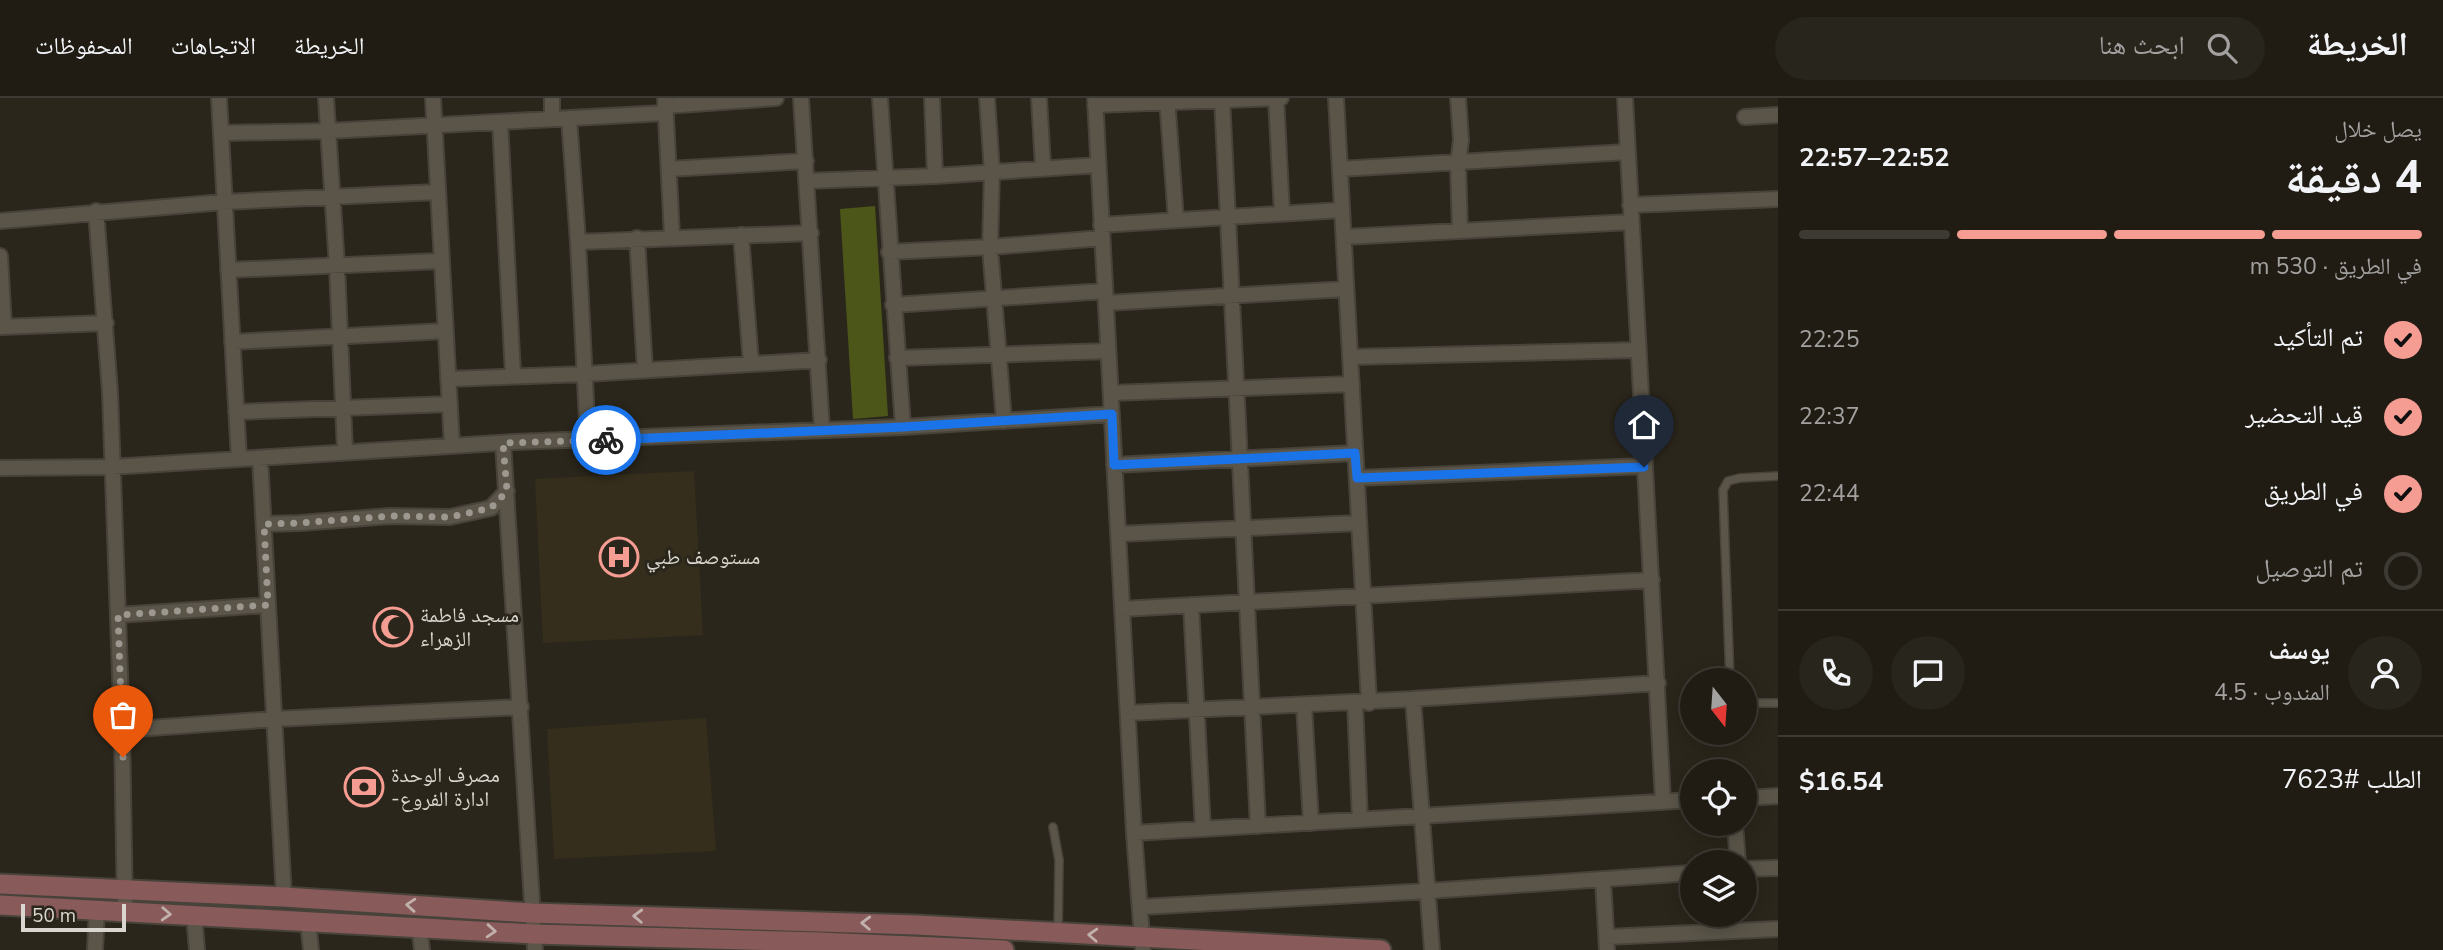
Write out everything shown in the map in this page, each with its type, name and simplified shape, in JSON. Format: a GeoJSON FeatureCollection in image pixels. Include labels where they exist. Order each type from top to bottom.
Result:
{"type":"FeatureCollection","features":[{"type":"Feature","properties":{"kind":"main road"},"geometry":{"type":"LineString","coordinates":[[0,884],[284,897],[531,913],[918,925],[1058,933],[1142,944],[1381,950]]}},
{"type":"Feature","properties":{"kind":"main road"},"geometry":{"type":"LineString","coordinates":[[0,905],[419,927],[534,942],[1004,950]]}},
{"type":"Feature","properties":{"kind":"street"},"geometry":{"type":"LineString","coordinates":[[219,98],[239,459]]}},
{"type":"Feature","properties":{"kind":"street"},"geometry":{"type":"LineString","coordinates":[[326,98],[341,337],[345,451]]}},
{"type":"Feature","properties":{"kind":"street"},"geometry":{"type":"LineString","coordinates":[[433,98],[452,446]]}},
{"type":"Feature","properties":{"kind":"street"},"geometry":{"type":"LineString","coordinates":[[552,98],[552,118]]}},
{"type":"Feature","properties":{"kind":"street"},"geometry":{"type":"LineString","coordinates":[[221,133],[328,131],[569,118],[665,106],[776,98]]}},
{"type":"Feature","properties":{"kind":"street"},"geometry":{"type":"LineString","coordinates":[[801,98],[822,430]]}},
{"type":"Feature","properties":{"kind":"street"},"geometry":{"type":"LineString","coordinates":[[880,98],[903,427]]}},
{"type":"Feature","properties":{"kind":"street"},"geometry":{"type":"LineString","coordinates":[[932,98],[935,176]]}},
{"type":"Feature","properties":{"kind":"street"},"geometry":{"type":"LineString","coordinates":[[987,98],[992,171],[990,247],[1004,421]]}},
{"type":"Feature","properties":{"kind":"street"},"geometry":{"type":"LineString","coordinates":[[1039,98],[1043,167]]}},
{"type":"Feature","properties":{"kind":"street"},"geometry":{"type":"LineString","coordinates":[[1142,944],[1095,102],[1278,98],[1282,213]]}},
{"type":"Feature","properties":{"kind":"street"},"geometry":{"type":"LineString","coordinates":[[1336,98],[1362,595],[1360,820]]}},
{"type":"Feature","properties":{"kind":"street"},"geometry":{"type":"LineString","coordinates":[[1458,98],[1461,139],[1458,163],[1460,231]]}},
{"type":"Feature","properties":{"kind":"street"},"geometry":{"type":"LineString","coordinates":[[1625,98],[1663,802]]}},
{"type":"Feature","properties":{"kind":"street"},"geometry":{"type":"LineString","coordinates":[[1222,99],[1258,826]]}},
{"type":"Feature","properties":{"kind":"street"},"geometry":{"type":"LineString","coordinates":[[1167,100],[1176,219]]}},
{"type":"Feature","properties":{"kind":"street"},"geometry":{"type":"LineString","coordinates":[[665,106],[672,236]]}},
{"type":"Feature","properties":{"kind":"street"},"geometry":{"type":"LineString","coordinates":[[1745,117],[1778,116]]}},
{"type":"Feature","properties":{"kind":"street"},"geometry":{"type":"LineString","coordinates":[[569,118],[579,242],[588,441]]}},
{"type":"Feature","properties":{"kind":"street"},"geometry":{"type":"LineString","coordinates":[[499,122],[513,375]]}},
{"type":"Feature","properties":{"kind":"street"},"geometry":{"type":"LineString","coordinates":[[1340,169],[1628,152]]}},
{"type":"Feature","properties":{"kind":"street"},"geometry":{"type":"LineString","coordinates":[[669,169],[806,162]]}},
{"type":"Feature","properties":{"kind":"street"},"geometry":{"type":"LineString","coordinates":[[807,181],[1098,165]]}},
{"type":"Feature","properties":{"kind":"street"},"geometry":{"type":"LineString","coordinates":[[0,221],[224,202],[437,192]]}},
{"type":"Feature","properties":{"kind":"street"},"geometry":{"type":"LineString","coordinates":[[1630,205],[1778,199]]}},
{"type":"Feature","properties":{"kind":"street"},"geometry":{"type":"LineString","coordinates":[[889,252],[990,247],[1176,219],[1342,210]]}},
{"type":"Feature","properties":{"kind":"street"},"geometry":{"type":"LineString","coordinates":[[96,211],[106,323],[122,730],[125,912]]}},
{"type":"Feature","properties":{"kind":"street"},"geometry":{"type":"LineString","coordinates":[[1344,237],[1631,222]]}},
{"type":"Feature","properties":{"kind":"street"},"geometry":{"type":"LineString","coordinates":[[579,242],[672,236],[811,233]]}},
{"type":"Feature","properties":{"kind":"street"},"geometry":{"type":"LineString","coordinates":[[741,235],[751,364]]}},
{"type":"Feature","properties":{"kind":"street"},"geometry":{"type":"LineString","coordinates":[[637,238],[645,370]]}},
{"type":"Feature","properties":{"kind":"street"},"geometry":{"type":"LineString","coordinates":[[0,256],[2,327],[106,323]]}},
{"type":"Feature","properties":{"kind":"street"},"geometry":{"type":"LineString","coordinates":[[228,270],[440,261]]}},
{"type":"Feature","properties":{"kind":"street"},"geometry":{"type":"LineString","coordinates":[[893,305],[994,299],[1231,295],[1346,289]]}},
{"type":"Feature","properties":{"kind":"street"},"geometry":{"type":"LineString","coordinates":[[233,342],[445,331]]}},
{"type":"Feature","properties":{"kind":"street"},"geometry":{"type":"LineString","coordinates":[[1350,357],[1637,350]]}},
{"type":"Feature","properties":{"kind":"street"},"geometry":{"type":"LineString","coordinates":[[897,358],[1108,351]]}},
{"type":"Feature","properties":{"kind":"street"},"geometry":{"type":"LineString","coordinates":[[448,379],[819,360]]}},
{"type":"Feature","properties":{"kind":"street"},"geometry":{"type":"LineString","coordinates":[[1111,393],[1352,384]]}},
{"type":"Feature","properties":{"kind":"street"},"geometry":{"type":"LineString","coordinates":[[236,412],[450,404]]}},
{"type":"Feature","properties":{"kind":"street"},"geometry":{"type":"LineString","coordinates":[[0,468],[111,467],[345,451],[903,427],[1112,414]]}},
{"type":"Feature","properties":{"kind":"street"},"geometry":{"type":"LineString","coordinates":[[503,443],[534,942]]}},
{"type":"Feature","properties":{"kind":"street"},"geometry":{"type":"LineString","coordinates":[[1114,465],[1355,453]]}},
{"type":"Feature","properties":{"kind":"street"},"geometry":{"type":"LineString","coordinates":[[260,458],[284,897]]}},
{"type":"Feature","properties":{"kind":"street"},"geometry":{"type":"LineString","coordinates":[[1357,478],[1644,467]]}},
{"type":"Feature","properties":{"kind":"street"},"geometry":{"type":"LineString","coordinates":[[264,524],[390,516],[450,517],[491,508],[507,491]]}},
{"type":"Feature","properties":{"kind":"street"},"geometry":{"type":"LineString","coordinates":[[1118,534],[1359,523]]}},
{"type":"Feature","properties":{"kind":"street"},"geometry":{"type":"LineString","coordinates":[[1122,610],[1652,580]]}},
{"type":"Feature","properties":{"kind":"street"},"geometry":{"type":"LineString","coordinates":[[118,615],[268,605]]}},
{"type":"Feature","properties":{"kind":"street"},"geometry":{"type":"LineString","coordinates":[[1191,606],[1203,829]]}},
{"type":"Feature","properties":{"kind":"street"},"geometry":{"type":"LineString","coordinates":[[1128,713],[1362,703],[1658,683]]}},
{"type":"Feature","properties":{"kind":"street"},"geometry":{"type":"LineString","coordinates":[[1413,699],[1432,950]]}},
{"type":"Feature","properties":{"kind":"street"},"geometry":{"type":"LineString","coordinates":[[1304,705],[1311,823]]}},
{"type":"Feature","properties":{"kind":"street"},"geometry":{"type":"LineString","coordinates":[[122,730],[275,719],[521,708]]}},
{"type":"Feature","properties":{"kind":"street"},"geometry":{"type":"LineString","coordinates":[[1757,797],[1778,796]]}},
{"type":"Feature","properties":{"kind":"street"},"geometry":{"type":"LineString","coordinates":[[1134,833],[1680,801]]}},
{"type":"Feature","properties":{"kind":"street"},"geometry":{"type":"LineString","coordinates":[[1757,869],[1778,868]]}},
{"type":"Feature","properties":{"kind":"street"},"geometry":{"type":"LineString","coordinates":[[1141,907],[1680,874]]}},
{"type":"Feature","properties":{"kind":"street"},"geometry":{"type":"LineString","coordinates":[[1603,879],[1607,944],[1778,929]]}},
{"type":"Feature","properties":{"kind":"street"},"geometry":{"type":"LineString","coordinates":[[95,950],[97,910]]}},
{"type":"Feature","properties":{"kind":"street"},"geometry":{"type":"LineString","coordinates":[[194,915],[197,950]]}},
{"type":"Feature","properties":{"kind":"street"},"geometry":{"type":"LineString","coordinates":[[309,922],[311,950]]}},
{"type":"Feature","properties":{"kind":"street"},"geometry":{"type":"LineString","coordinates":[[918,925],[918,948]]}},
{"type":"Feature","properties":{"kind":"street"},"geometry":{"type":"LineString","coordinates":[[419,927],[422,950]]}},
{"type":"Feature","properties":{"kind":"lane"},"geometry":{"type":"LineString","coordinates":[[1730,668],[1723,491],[1728,481],[1778,476]]}},
{"type":"Feature","properties":{"kind":"lane"},"geometry":{"type":"LineString","coordinates":[[1757,703],[1778,703]]}},
{"type":"Feature","properties":{"kind":"lane"},"geometry":{"type":"LineString","coordinates":[[1053,827],[1059,860],[1058,933]]}},
{"type":"Feature","properties":{"kind":"shaded area","name":"مستوصف طبي"},"geometry":{"type":"Polygon","coordinates":[[[694,471],[703,635],[543,643],[535,479],[694,471]]]}},
{"type":"Feature","properties":{"kind":"shaded area"},"geometry":{"type":"Polygon","coordinates":[[[706,718],[716,851],[554,859],[547,729],[706,718]]]}},
{"type":"Feature","properties":{"kind":"green space"},"geometry":{"type":"Polygon","coordinates":[[[875,206],[888,416],[853,419],[840,209],[875,206]]]}},
{"type":"Feature","properties":{"kind":"way so far"},"geometry":{"type":"LineString","coordinates":[[123,757],[118,615],[268,605],[264,524],[390,516],[450,517],[491,508],[507,491],[503,443],[606,440]]}},
{"type":"Feature","properties":{"kind":"place","name":"مستوصف طبي"},"geometry":{"type":"Point","coordinates":[619,557]}},
{"type":"Feature","properties":{"kind":"place","name":"مسجد فاطمة الزهراء"},"geometry":{"type":"Point","coordinates":[393,627]}},
{"type":"Feature","properties":{"kind":"place","name":"مصرف الوحدة -ادارة الفروع"},"geometry":{"type":"Point","coordinates":[364,787]}},
{"type":"Feature","properties":{"kind":"route"},"geometry":{"type":"LineString","coordinates":[[606,440],[903,427],[1112,414],[1114,465],[1355,453],[1357,478],[1644,467]]}}]}
